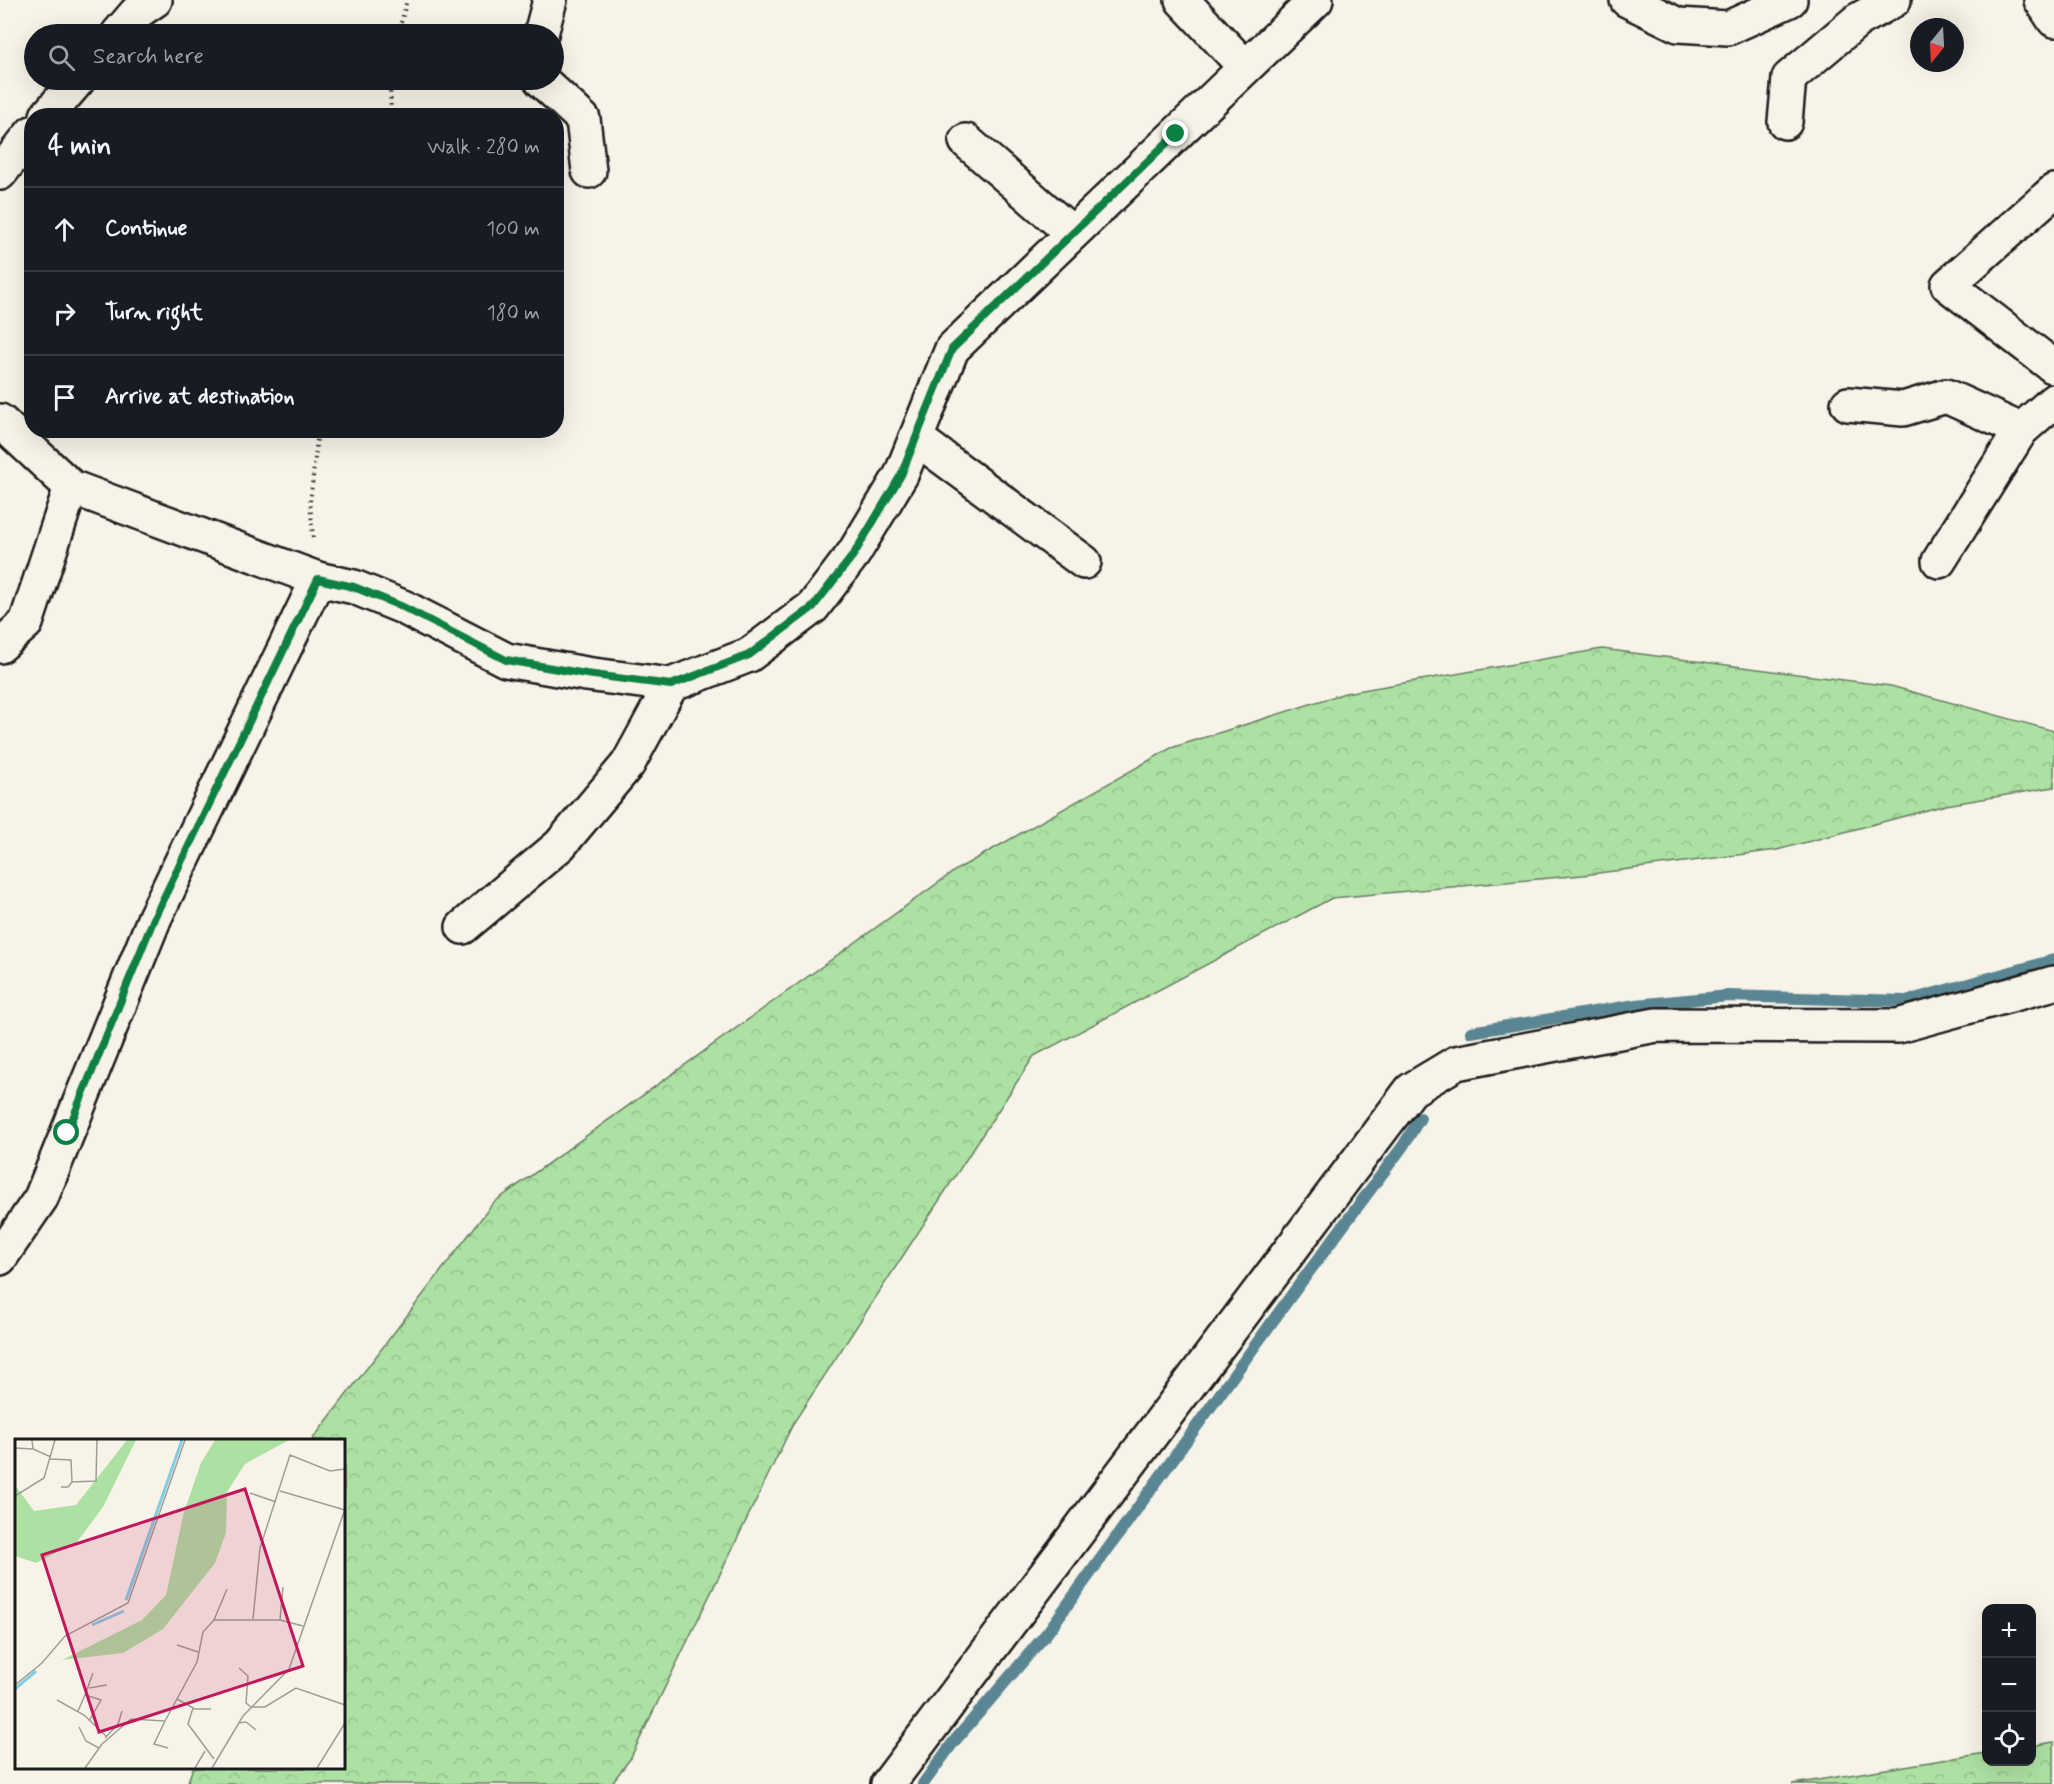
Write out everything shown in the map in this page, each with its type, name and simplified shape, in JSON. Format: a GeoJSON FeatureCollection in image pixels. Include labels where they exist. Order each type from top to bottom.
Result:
{"type":"FeatureCollection","features":[{"type":"Feature","properties":{"kind":"street"},"geometry":{"type":"LineString","coordinates":[[127,24],[155,0]]}},
{"type":"Feature","properties":{"kind":"street"},"geometry":{"type":"LineString","coordinates":[[544,24],[550,0]]}},
{"type":"Feature","properties":{"kind":"street"},"geometry":{"type":"LineString","coordinates":[[1182,0],[1245,67]]}},
{"type":"Feature","properties":{"kind":"street"},"geometry":{"type":"LineString","coordinates":[[0,422],[72,488],[318,579],[354,587],[403,607],[506,660],[586,674],[671,685],[749,655],[813,607],[854,554],[901,475],[952,349],[1316,0]]}},
{"type":"Feature","properties":{"kind":"street"},"geometry":{"type":"LineString","coordinates":[[1627,0],[1678,25],[1728,28],[1790,0]]}},
{"type":"Feature","properties":{"kind":"street"},"geometry":{"type":"LineString","coordinates":[[1785,122],[1789,78],[1858,20],[1894,0]]}},
{"type":"Feature","properties":{"kind":"street"},"geometry":{"type":"LineString","coordinates":[[2041,0],[2054,20]]}},
{"type":"Feature","properties":{"kind":"street"},"geometry":{"type":"LineString","coordinates":[[54,108],[69,90]]}},
{"type":"Feature","properties":{"kind":"street"},"geometry":{"type":"LineString","coordinates":[[552,90],[583,119],[589,171]]}},
{"type":"Feature","properties":{"kind":"street"},"geometry":{"type":"LineString","coordinates":[[966,141],[1072,233]]}},
{"type":"Feature","properties":{"kind":"street"},"geometry":{"type":"LineString","coordinates":[[0,173],[24,143]]}},
{"type":"Feature","properties":{"kind":"street"},"geometry":{"type":"LineString","coordinates":[[2054,191],[1948,285],[2054,367]]}},
{"type":"Feature","properties":{"kind":"street"},"geometry":{"type":"LineString","coordinates":[[1848,404],[1903,409],[1946,396],[2021,430]]}},
{"type":"Feature","properties":{"kind":"street"},"geometry":{"type":"LineString","coordinates":[[1939,561],[2021,430],[2054,401]]}},
{"type":"Feature","properties":{"kind":"street"},"geometry":{"type":"LineString","coordinates":[[916,438],[1084,562]]}},
{"type":"Feature","properties":{"kind":"street"},"geometry":{"type":"LineString","coordinates":[[0,646],[26,623],[72,488]]}},
{"type":"Feature","properties":{"kind":"street"},"geometry":{"type":"LineString","coordinates":[[0,1258],[41,1198],[155,916],[318,579]]}},
{"type":"Feature","properties":{"kind":"street"},"geometry":{"type":"LineString","coordinates":[[464,927],[561,845],[628,764],[671,685]]}},
{"type":"Feature","properties":{"kind":"street"},"geometry":{"type":"LineString","coordinates":[[888,1784],[1411,1090],[1456,1063],[1656,1025],[1898,1026],[2054,983]]}},
{"type":"Feature","properties":{"kind":"path"},"geometry":{"type":"LineString","coordinates":[[401,24],[407,0]]}},
{"type":"Feature","properties":{"kind":"path"},"geometry":{"type":"LineString","coordinates":[[390,90],[391,108]]}},
{"type":"Feature","properties":{"kind":"path"},"geometry":{"type":"LineString","coordinates":[[317,438],[310,503],[318,579]]}},
{"type":"Feature","properties":{"kind":"green space"},"geometry":{"type":"Polygon","coordinates":[[[1602,649],[1891,686],[2054,731],[2054,787],[1946,805],[1777,850],[1583,875],[1332,898],[1034,1056],[794,1422],[630,1759],[611,1784],[187,1784],[193,1769],[345,1769],[345,1439],[313,1439],[493,1203],[956,870],[1171,748],[1345,693],[1602,649]]]}},
{"type":"Feature","properties":{"kind":"green space"},"geometry":{"type":"Polygon","coordinates":[[[2054,1742],[2054,1784],[1793,1784],[1982,1754],[1982,1766],[2036,1766],[2036,1745],[2054,1742]]]}},
{"type":"Feature","properties":{"kind":"waterway"},"geometry":{"type":"LineString","coordinates":[[1471,1032],[1636,1005],[1728,996],[1907,1001],[2054,960]]}},
{"type":"Feature","properties":{"kind":"waterway"},"geometry":{"type":"LineString","coordinates":[[923,1784],[952,1744],[1047,1633],[1296,1289],[1403,1146],[1420,1118]]}},
{"type":"Feature","properties":{"kind":"route"},"geometry":{"type":"LineString","coordinates":[[67,1133],[155,916],[318,579],[354,587],[403,607],[506,660],[586,674],[671,685],[749,655],[813,607],[854,554],[901,475],[952,349],[1176,134]]}}]}
